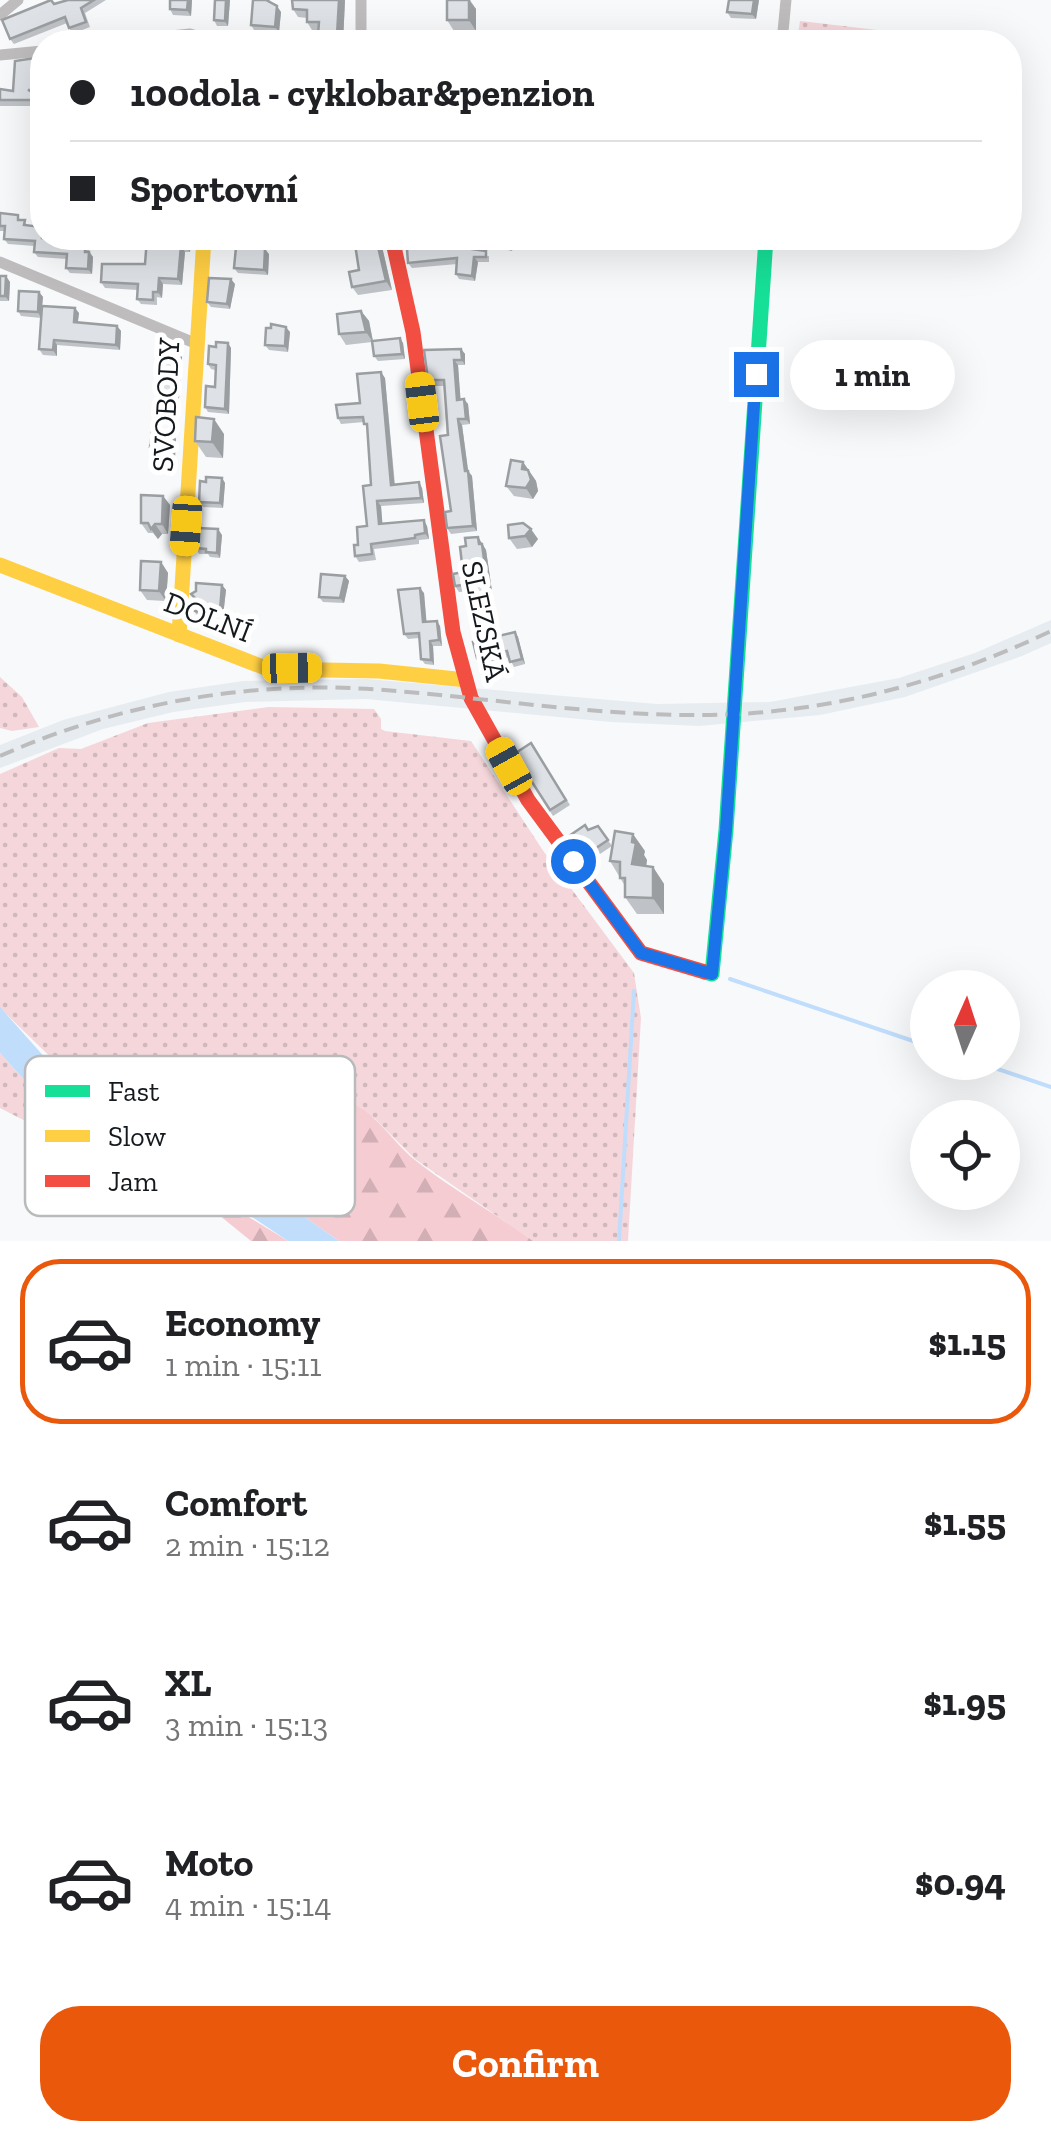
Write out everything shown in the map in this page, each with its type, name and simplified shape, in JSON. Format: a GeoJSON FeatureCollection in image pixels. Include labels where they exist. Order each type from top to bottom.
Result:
{"type":"FeatureCollection","features":[{"type":"Feature","properties":{"kind":"street"},"geometry":{"type":"LineString","coordinates":[[0,15],[18,0]]}},
{"type":"Feature","properties":{"kind":"street"},"geometry":{"type":"LineString","coordinates":[[361,0],[361,30]]}},
{"type":"Feature","properties":{"kind":"street"},"geometry":{"type":"LineString","coordinates":[[783,30],[786,0]]}},
{"type":"Feature","properties":{"kind":"street"},"geometry":{"type":"LineString","coordinates":[[0,55],[30,51]]}},
{"type":"Feature","properties":{"kind":"street","name":"SVOBODY"},"geometry":{"type":"LineString","coordinates":[[179,635],[203,250]]}},
{"type":"Feature","properties":{"kind":"street","name":"SLEZSKÁ"},"geometry":{"type":"LineString","coordinates":[[395,250],[413,332],[453,632],[472,698],[528,800],[641,953],[712,974],[726,830],[765,250]]}},
{"type":"Feature","properties":{"kind":"street"},"geometry":{"type":"LineString","coordinates":[[0,262],[197,344]]}},
{"type":"Feature","properties":{"kind":"street","name":"DOLNÍ"},"geometry":{"type":"LineString","coordinates":[[0,565],[268,669],[363,670],[466,680]]}},
{"type":"Feature","properties":{"kind":"shaded area"},"geometry":{"type":"Polygon","coordinates":[[[800,21],[877,30],[799,30],[800,21]]]}},
{"type":"Feature","properties":{"kind":"shaded area"},"geometry":{"type":"Polygon","coordinates":[[[1051,620],[1051,643],[1022,656],[905,697],[820,715],[699,726],[611,722],[366,699],[245,702],[173,712],[103,729],[0,768],[0,745],[63,720],[169,692],[243,681],[367,679],[657,704],[770,702],[899,678],[975,653],[1051,620]]]}},
{"type":"Feature","properties":{"kind":"shaded area"},"geometry":{"type":"Polygon","coordinates":[[[0,677],[22,697],[39,727],[12,731],[0,728],[0,677]]]}},
{"type":"Feature","properties":{"kind":"shaded area"},"geometry":{"type":"Polygon","coordinates":[[[269,707],[374,709],[385,731],[471,741],[544,852],[634,973],[641,1018],[628,1241],[533,1241],[415,1159],[374,1118],[355,1113],[355,1056],[49,1056],[0,1008],[0,774],[59,748],[81,749],[148,723],[269,707]]]}},
{"type":"Feature","properties":{"kind":"shaded area"},"geometry":{"type":"Polygon","coordinates":[[[0,1053],[25,1081],[25,1121],[0,1108],[0,1053]]]}},
{"type":"Feature","properties":{"kind":"green space"},"geometry":{"type":"Polygon","coordinates":[[[355,1105],[429,1171],[533,1241],[339,1241],[303,1216],[355,1216],[355,1105]]]}},
{"type":"Feature","properties":{"kind":"green space"},"geometry":{"type":"Polygon","coordinates":[[[220,1216],[247,1216],[288,1241],[251,1241],[220,1216]]]}},
{"type":"Feature","properties":{"kind":"water"},"geometry":{"type":"Polygon","coordinates":[[[0,1007],[43,1056],[25,1056],[25,1081],[0,1053],[0,1007]]]}},
{"type":"Feature","properties":{"kind":"water"},"geometry":{"type":"Polygon","coordinates":[[[250,1216],[303,1216],[339,1241],[288,1241],[250,1216]]]}},
{"type":"Feature","properties":{"kind":"building"},"geometry":{"type":"Polygon","coordinates":[[[51,0],[54,4],[94,0],[81,8],[86,22],[69,28],[65,17],[10,39],[2,20],[51,0]]]}},
{"type":"Feature","properties":{"kind":"building"},"geometry":{"type":"Polygon","coordinates":[[[170,0],[188,0],[187,10],[170,9],[170,0]]]}},
{"type":"Feature","properties":{"kind":"building"},"geometry":{"type":"Polygon","coordinates":[[[215,0],[226,0],[225,21],[214,20],[215,0]]]}},
{"type":"Feature","properties":{"kind":"building"},"geometry":{"type":"Polygon","coordinates":[[[253,0],[266,0],[277,6],[275,27],[251,25],[253,0]]]}},
{"type":"Feature","properties":{"kind":"building"},"geometry":{"type":"Polygon","coordinates":[[[292,0],[339,0],[337,30],[318,30],[319,22],[307,22],[307,10],[293,9],[292,0]]]}},
{"type":"Feature","properties":{"kind":"building"},"geometry":{"type":"Polygon","coordinates":[[[447,0],[469,0],[469,20],[447,20],[447,0]]]}},
{"type":"Feature","properties":{"kind":"building"},"geometry":{"type":"Polygon","coordinates":[[[729,0],[754,0],[752,14],[727,12],[729,0]]]}},
{"type":"Feature","properties":{"kind":"building"},"geometry":{"type":"Polygon","coordinates":[[[30,59],[30,100],[0,100],[0,89],[13,91],[15,61],[30,59]]]}},
{"type":"Feature","properties":{"kind":"building"},"geometry":{"type":"Polygon","coordinates":[[[0,213],[18,215],[18,220],[30,226],[30,241],[4,239],[5,226],[0,226],[0,213]]]}},
{"type":"Feature","properties":{"kind":"building"},"geometry":{"type":"Polygon","coordinates":[[[85,250],[89,252],[88,269],[66,268],[67,254],[34,252],[85,250]]]}},
{"type":"Feature","properties":{"kind":"building"},"geometry":{"type":"Polygon","coordinates":[[[146,250],[181,250],[178,279],[159,278],[153,300],[137,299],[138,284],[101,282],[102,264],[145,264],[146,250]]]}},
{"type":"Feature","properties":{"kind":"building"},"geometry":{"type":"Polygon","coordinates":[[[236,250],[265,250],[264,270],[234,268],[236,250]]]}},
{"type":"Feature","properties":{"kind":"building"},"geometry":{"type":"Polygon","coordinates":[[[356,250],[379,250],[386,281],[352,287],[349,272],[359,270],[356,250]]]}},
{"type":"Feature","properties":{"kind":"building"},"geometry":{"type":"Polygon","coordinates":[[[407,250],[486,251],[486,257],[474,257],[472,276],[456,274],[457,258],[408,263],[407,250]]]}},
{"type":"Feature","properties":{"kind":"building"},"geometry":{"type":"Polygon","coordinates":[[[0,276],[6,276],[5,296],[0,296],[0,276]]]}},
{"type":"Feature","properties":{"kind":"building"},"geometry":{"type":"Polygon","coordinates":[[[209,278],[231,279],[227,304],[207,302],[209,278]]]}},
{"type":"Feature","properties":{"kind":"building"},"geometry":{"type":"Polygon","coordinates":[[[19,291],[39,292],[38,312],[18,311],[19,291]]]}},
{"type":"Feature","properties":{"kind":"building"},"geometry":{"type":"Polygon","coordinates":[[[42,306],[75,308],[74,322],[117,326],[116,345],[54,340],[53,350],[39,349],[42,306]]]}},
{"type":"Feature","properties":{"kind":"building"},"geometry":{"type":"Polygon","coordinates":[[[361,311],[366,332],[339,334],[337,314],[361,311]]]}},
{"type":"Feature","properties":{"kind":"building"},"geometry":{"type":"Polygon","coordinates":[[[271,324],[286,327],[285,346],[265,345],[266,328],[271,328],[271,324]]]}},
{"type":"Feature","properties":{"kind":"building"},"geometry":{"type":"Polygon","coordinates":[[[400,338],[402,354],[374,356],[372,341],[400,338]]]}},
{"type":"Feature","properties":{"kind":"building"},"geometry":{"type":"Polygon","coordinates":[[[216,342],[228,343],[225,409],[205,407],[206,386],[215,387],[216,365],[208,364],[209,346],[216,347],[216,342]]]}},
{"type":"Feature","properties":{"kind":"building"},"geometry":{"type":"Polygon","coordinates":[[[461,349],[462,360],[454,360],[457,400],[464,399],[466,419],[458,419],[473,526],[447,528],[445,512],[451,511],[440,436],[448,435],[444,380],[428,380],[424,350],[461,349]]]}},
{"type":"Feature","properties":{"kind":"building"},"geometry":{"type":"Polygon","coordinates":[[[160,351],[178,352],[175,407],[166,406],[166,411],[156,410],[160,351]]]}},
{"type":"Feature","properties":{"kind":"building"},"geometry":{"type":"Polygon","coordinates":[[[381,372],[391,485],[419,482],[421,498],[377,501],[379,524],[424,520],[425,533],[371,544],[372,554],[355,556],[357,527],[367,526],[363,486],[371,485],[367,424],[363,417],[338,418],[336,405],[360,403],[357,374],[381,372]]]}},
{"type":"Feature","properties":{"kind":"building"},"geometry":{"type":"Polygon","coordinates":[[[196,417],[214,419],[212,442],[195,441],[196,417]]]}},
{"type":"Feature","properties":{"kind":"building"},"geometry":{"type":"Polygon","coordinates":[[[152,432],[173,433],[171,452],[150,447],[152,432]]]}},
{"type":"Feature","properties":{"kind":"building"},"geometry":{"type":"Polygon","coordinates":[[[511,460],[523,462],[522,469],[528,470],[531,480],[526,488],[506,486],[511,460]]]}},
{"type":"Feature","properties":{"kind":"building"},"geometry":{"type":"Polygon","coordinates":[[[206,477],[222,478],[220,503],[199,502],[200,481],[206,482],[206,477]]]}},
{"type":"Feature","properties":{"kind":"building"},"geometry":{"type":"Polygon","coordinates":[[[141,495],[163,496],[162,524],[151,529],[148,523],[141,523],[141,495]]]}},
{"type":"Feature","properties":{"kind":"building"},"geometry":{"type":"Polygon","coordinates":[[[523,523],[531,529],[525,536],[509,538],[508,525],[523,523]]]}},
{"type":"Feature","properties":{"kind":"building"},"geometry":{"type":"Polygon","coordinates":[[[197,528],[218,529],[217,553],[196,548],[197,528]]]}},
{"type":"Feature","properties":{"kind":"building"},"geometry":{"type":"Polygon","coordinates":[[[478,537],[491,613],[478,615],[469,584],[455,586],[453,574],[463,572],[460,547],[466,546],[465,538],[478,537]]]}},
{"type":"Feature","properties":{"kind":"building"},"geometry":{"type":"Polygon","coordinates":[[[141,561],[161,562],[159,591],[140,590],[141,561]]]}},
{"type":"Feature","properties":{"kind":"building"},"geometry":{"type":"Polygon","coordinates":[[[321,574],[345,576],[340,598],[319,597],[321,574]]]}},
{"type":"Feature","properties":{"kind":"building"},"geometry":{"type":"Polygon","coordinates":[[[196,583],[222,585],[220,610],[208,609],[203,614],[193,610],[195,598],[191,594],[196,591],[196,583]]]}},
{"type":"Feature","properties":{"kind":"building"},"geometry":{"type":"Polygon","coordinates":[[[420,588],[423,622],[437,621],[439,640],[430,641],[431,660],[421,659],[419,633],[404,634],[398,590],[420,588]]]}},
{"type":"Feature","properties":{"kind":"building"},"geometry":{"type":"Polygon","coordinates":[[[515,632],[522,659],[510,662],[507,651],[477,658],[473,642],[515,632]]]}},
{"type":"Feature","properties":{"kind":"building"},"geometry":{"type":"Polygon","coordinates":[[[531,743],[566,800],[550,810],[514,754],[531,743]]]}},
{"type":"Feature","properties":{"kind":"building"},"geometry":{"type":"Polygon","coordinates":[[[585,825],[588,830],[598,826],[608,840],[584,856],[569,836],[585,825]]]}},
{"type":"Feature","properties":{"kind":"building"},"geometry":{"type":"Polygon","coordinates":[[[615,831],[633,834],[632,842],[636,843],[632,864],[653,867],[653,898],[625,897],[620,862],[610,861],[615,831]]]}},
{"type":"Feature","properties":{"kind":"waterway"},"geometry":{"type":"LineString","coordinates":[[730,979],[910,1040]]}},
{"type":"Feature","properties":{"kind":"waterway"},"geometry":{"type":"LineString","coordinates":[[619,1241],[634,991]]}},
{"type":"Feature","properties":{"kind":"waterway"},"geometry":{"type":"LineString","coordinates":[[1020,1077],[1051,1087]]}},
{"type":"Feature","properties":{"kind":"railway"},"geometry":{"type":"LineString","coordinates":[[0,756],[134,710],[180,700],[274,689],[369,689],[659,714],[746,714],[791,709],[924,680],[1051,631]]}},
{"type":"Feature","properties":{"kind":"traffic: fast"},"geometry":{"type":"LineString","coordinates":[[705,972],[712,974],[726,830],[765,250]]}},
{"type":"Feature","properties":{"kind":"traffic: slow"},"geometry":{"type":"LineString","coordinates":[[179,635],[203,250]]}},
{"type":"Feature","properties":{"kind":"traffic: slow"},"geometry":{"type":"LineString","coordinates":[[0,565],[268,669],[379,671],[466,680]]}},
{"type":"Feature","properties":{"kind":"traffic: jam"},"geometry":{"type":"LineString","coordinates":[[395,250],[413,332],[453,632],[471,698],[528,800],[641,953],[705,972]]}},
{"type":"Feature","properties":{"kind":"route"},"geometry":{"type":"LineString","coordinates":[[573,861],[641,953],[712,974],[726,830],[756,374]]}}]}
